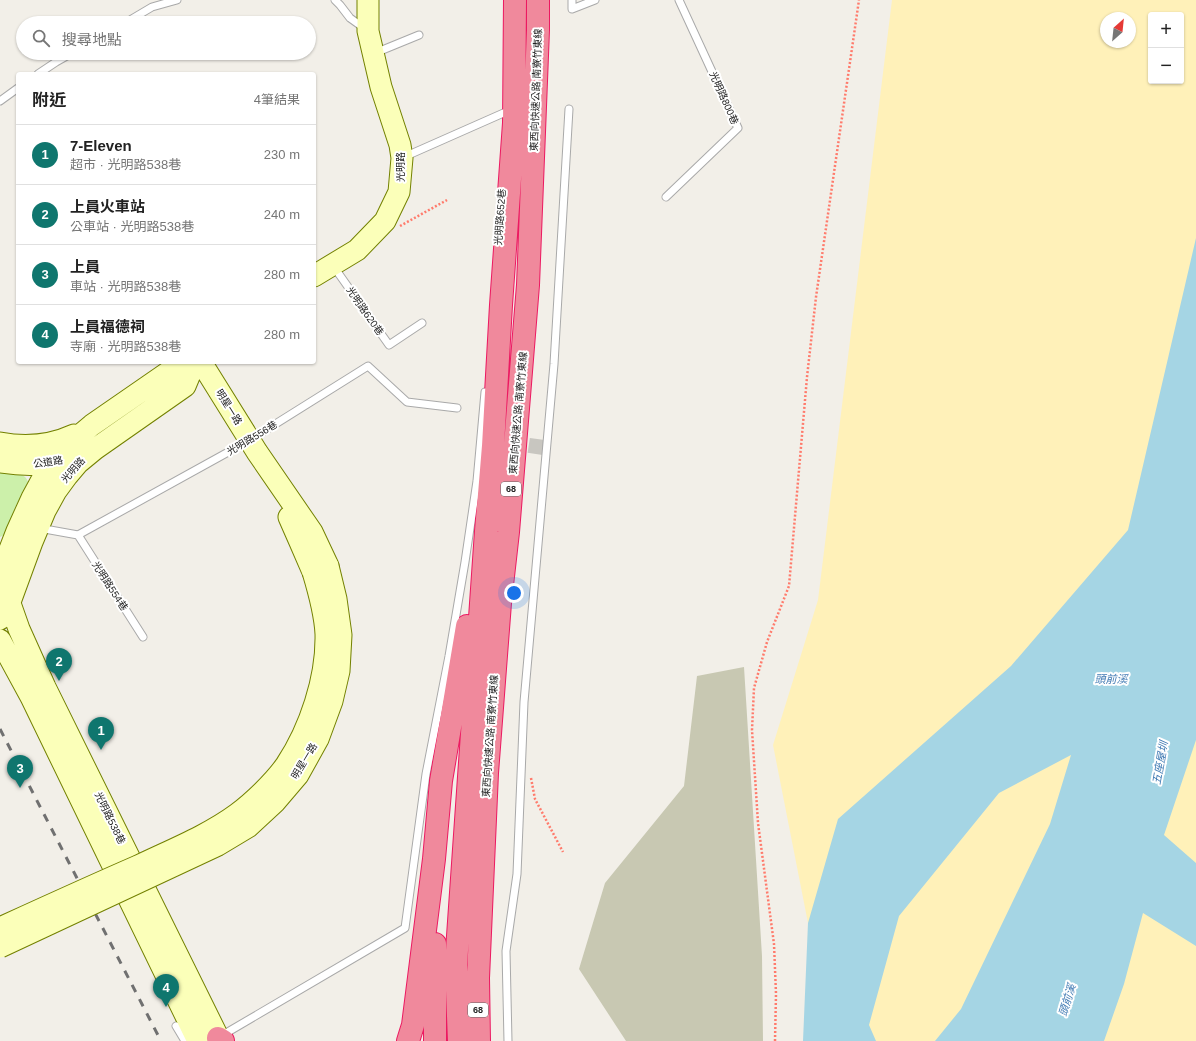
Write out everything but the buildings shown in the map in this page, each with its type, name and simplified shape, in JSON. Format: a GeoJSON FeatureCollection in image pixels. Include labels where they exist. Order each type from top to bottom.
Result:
{"type":"FeatureCollection","features":[{"type":"Feature","properties":{"kind":"highway","name":"東西向快速公路 南寮竹東線"},"geometry":{"type":"LineString","coordinates":[[459,1041],[456,965],[493,446],[514,123],[515,0]]}},
{"type":"Feature","properties":{"kind":"highway","name":"東西向快速公路 南寮竹東線"},"geometry":{"type":"LineString","coordinates":[[479,1041],[478,978],[487,773],[500,603],[528,285],[538,0]]}},
{"type":"Feature","properties":{"kind":"highway"},"geometry":{"type":"LineString","coordinates":[[408,1041],[413,1025],[434,859],[441,781],[468,622],[486,531]]}},
{"type":"Feature","properties":{"kind":"highway"},"geometry":{"type":"LineString","coordinates":[[434,859],[435,1041]]}},
{"type":"Feature","properties":{"kind":"highway"},"geometry":{"type":"LineString","coordinates":[[478,978],[484,1041]]}},
{"type":"Feature","properties":{"kind":"street","name":"光明路"},"geometry":{"type":"LineString","coordinates":[[316,275],[357,250],[385,221],[399,192],[402,158],[400,145],[381,87],[373,54],[368,31],[368,0]]}},
{"type":"Feature","properties":{"kind":"street","name":"光明路"},"geometry":{"type":"LineString","coordinates":[[3,593],[10,549],[32,498],[50,463],[92,425],[173,369],[183,364]]}},
{"type":"Feature","properties":{"kind":"street","name":"光明路"},"geometry":{"type":"LineString","coordinates":[[3,593],[49,504],[67,476],[78,463],[95,449],[186,386],[194,364]]}},
{"type":"Feature","properties":{"kind":"street","name":"明星一路"},"geometry":{"type":"LineString","coordinates":[[0,947],[218,845],[248,827],[275,802],[298,775],[318,739],[332,701],[338,671],[340,635],[336,599],[321,569],[312,532],[253,446],[202,364]]}},
{"type":"Feature","properties":{"kind":"street","name":"公道路"},"geometry":{"type":"LineString","coordinates":[[0,444],[30,446],[52,444],[73,436],[92,425]]}},
{"type":"Feature","properties":{"kind":"street","name":"公道路"},"geometry":{"type":"LineString","coordinates":[[0,462],[29,465],[50,463],[72,458],[95,449]]}},
{"type":"Feature","properties":{"kind":"street","name":"明星一路"},"geometry":{"type":"LineString","coordinates":[[0,928],[173,850],[210,831],[237,814],[264,791],[286,766],[304,732],[317,699],[324,666],[326,634],[321,602],[321,569]]}},
{"type":"Feature","properties":{"kind":"street","name":"光明路538巷"},"geometry":{"type":"LineString","coordinates":[[3,593],[45,687],[214,1040]]}},
{"type":"Feature","properties":{"kind":"street","name":"光明路538巷"},"geometry":{"type":"LineString","coordinates":[[0,640],[214,1040]]}},
{"type":"Feature","properties":{"kind":"lane"},"geometry":{"type":"LineString","coordinates":[[137,16],[152,7],[177,0]]}},
{"type":"Feature","properties":{"kind":"lane"},"geometry":{"type":"LineString","coordinates":[[335,0],[350,18],[368,31]]}},
{"type":"Feature","properties":{"kind":"lane"},"geometry":{"type":"LineString","coordinates":[[572,0],[572,9],[594,0]]}},
{"type":"Feature","properties":{"kind":"lane","name":"光明路800巷"},"geometry":{"type":"LineString","coordinates":[[666,197],[738,128],[679,0]]}},
{"type":"Feature","properties":{"kind":"lane"},"geometry":{"type":"LineString","coordinates":[[373,54],[419,35]]}},
{"type":"Feature","properties":{"kind":"lane"},"geometry":{"type":"LineString","coordinates":[[41,72],[60,60]]}},
{"type":"Feature","properties":{"kind":"lane"},"geometry":{"type":"LineString","coordinates":[[0,101],[16,89]]}},
{"type":"Feature","properties":{"kind":"lane"},"geometry":{"type":"LineString","coordinates":[[508,1041],[506,951],[517,874],[524,702],[554,364],[569,109]]}},
{"type":"Feature","properties":{"kind":"lane","name":"光明路652巷"},"geometry":{"type":"LineString","coordinates":[[402,158],[508,111],[495,278]]}},
{"type":"Feature","properties":{"kind":"lane","name":"光明路620巷"},"geometry":{"type":"LineString","coordinates":[[333,265],[389,345],[422,323]]}},
{"type":"Feature","properties":{"kind":"lane","name":"光明路556巷"},"geometry":{"type":"LineString","coordinates":[[78,535],[253,446],[368,366],[407,402],[457,408]]}},
{"type":"Feature","properties":{"kind":"lane"},"geometry":{"type":"LineString","coordinates":[[214,1040],[405,928],[426,774],[449,656],[465,562],[477,481],[486,385]]}},
{"type":"Feature","properties":{"kind":"lane"},"geometry":{"type":"LineString","coordinates":[[37,528],[78,535]]}},
{"type":"Feature","properties":{"kind":"lane","name":"光明路554巷"},"geometry":{"type":"LineString","coordinates":[[78,535],[143,638]]}},
{"type":"Feature","properties":{"kind":"lane"},"geometry":{"type":"LineString","coordinates":[[176,1026],[185,1041]]}},
{"type":"Feature","properties":{"kind":"path"},"geometry":{"type":"LineString","coordinates":[[775,1041],[776,994],[774,944],[758,823],[752,730],[754,688],[767,642],[789,586],[807,376],[816,297],[859,0]]}},
{"type":"Feature","properties":{"kind":"path"},"geometry":{"type":"LineString","coordinates":[[521,773],[531,776],[535,799],[563,852]]}},
{"type":"Feature","properties":{"kind":"shaded area"},"geometry":{"type":"Polygon","coordinates":[[[744,667],[762,956],[763,1041],[626,1041],[579,969],[605,883],[684,786],[697,676],[744,667]]]}},
{"type":"Feature","properties":{"kind":"green space"},"geometry":{"type":"Polygon","coordinates":[[[0,473],[20,474],[26,478],[28,482],[15,508],[6,532],[0,537],[0,473]]]}},
{"type":"Feature","properties":{"kind":"sand"},"geometry":{"type":"Polygon","coordinates":[[[892,0],[1196,0],[1196,1041],[807,1041],[808,923],[773,745],[818,600],[892,0]]]}},
{"type":"Feature","properties":{"kind":"water","name":"頭前溪"},"geometry":{"type":"Polygon","coordinates":[[[1196,238],[1196,740],[1164,835],[1196,863],[1196,946],[1143,913],[1124,984],[1104,1041],[935,1041],[961,1009],[1050,824],[1071,755],[999,793],[899,916],[869,1025],[876,1041],[803,1041],[808,923],[838,819],[1011,666],[1128,530],[1196,238]]]}},
{"type":"Feature","properties":{"kind":"tunnel"},"geometry":{"type":"LineString","coordinates":[[506,442],[547,448]]}},
{"type":"Feature","properties":{"kind":"railway"},"geometry":{"type":"LineString","coordinates":[[0,729],[161,1041]]}},
{"type":"Feature","properties":{"kind":"place","name":"上員火車站"},"geometry":{"type":"Point","coordinates":[59,681]}},
{"type":"Feature","properties":{"kind":"place","name":"7-Eleven"},"geometry":{"type":"Point","coordinates":[101,750]}},
{"type":"Feature","properties":{"kind":"place","name":"上員"},"geometry":{"type":"Point","coordinates":[20,788]}},
{"type":"Feature","properties":{"kind":"place","name":"上員福德祠"},"geometry":{"type":"Point","coordinates":[166,1007]}},
{"type":"Feature","properties":{"kind":"water label","name":"五座屋圳"},"geometry":{"type":"Point","coordinates":[1160,763]}}]}
